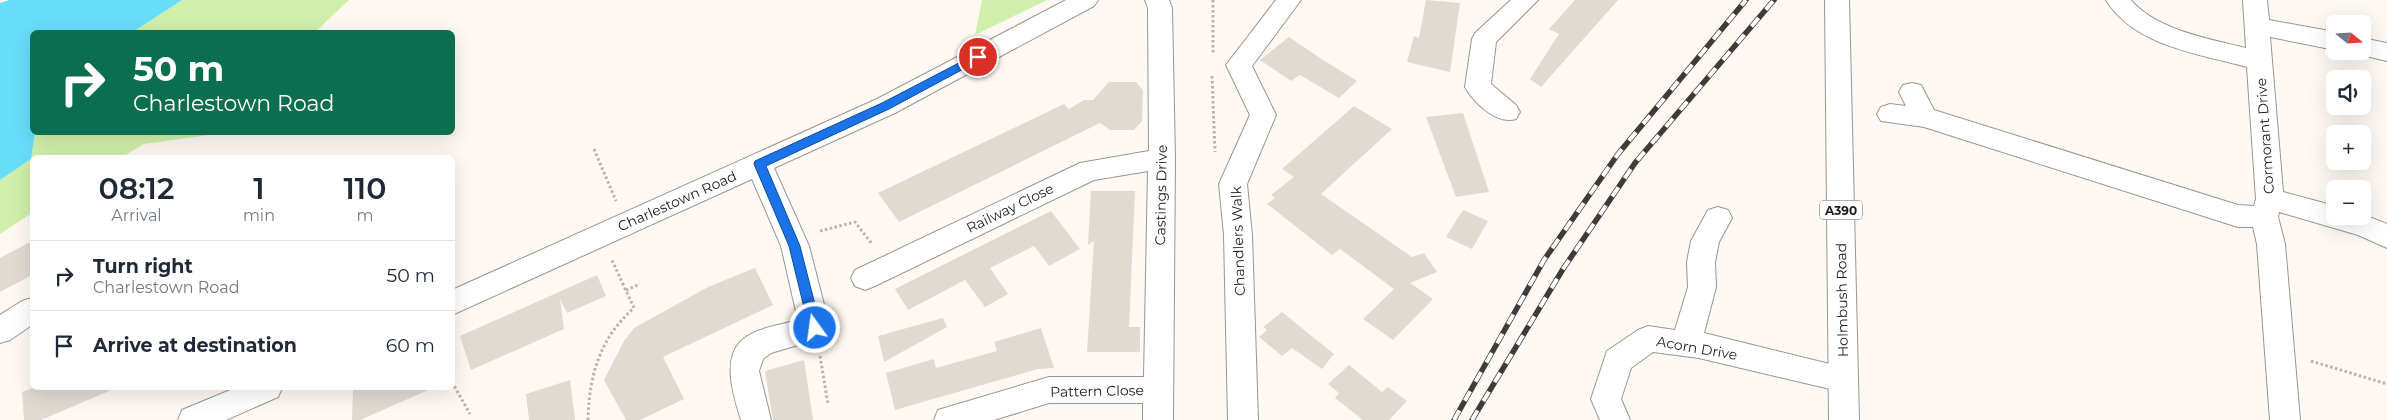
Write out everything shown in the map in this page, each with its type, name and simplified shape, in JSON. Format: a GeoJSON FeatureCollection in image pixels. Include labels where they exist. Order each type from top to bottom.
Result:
{"type":"FeatureCollection","features":[{"type":"Feature","properties":{"kind":"main road","name":"Charlestown Road"},"geometry":{"type":"LineString","coordinates":[[455,302],[886,106],[1086,0]]}},
{"type":"Feature","properties":{"kind":"main road","name":"Castings Drive"},"geometry":{"type":"LineString","coordinates":[[1157,0],[1160,8],[1162,159],[1158,420]]}},
{"type":"Feature","properties":{"kind":"main road","name":"Chandlers Walk"},"geometry":{"type":"LineString","coordinates":[[1243,420],[1238,235],[1233,184],[1263,115],[1239,65],[1289,0]]}},
{"type":"Feature","properties":{"kind":"main road"},"geometry":{"type":"LineString","coordinates":[[1507,112],[1478,87],[1484,39],[1526,0]]}},
{"type":"Feature","properties":{"kind":"main road","name":"Holmbush Road"},"geometry":{"type":"LineString","coordinates":[[1837,0],[1844,420]]}},
{"type":"Feature","properties":{"kind":"main road"},"geometry":{"type":"LineString","coordinates":[[2118,0],[2130,15],[2172,38],[2260,61]]}},
{"type":"Feature","properties":{"kind":"main road"},"geometry":{"type":"LineString","coordinates":[[2256,13],[2326,38]]}},
{"type":"Feature","properties":{"kind":"main road","name":"Cormorant Drive"},"geometry":{"type":"LineString","coordinates":[[2256,13],[2267,208],[2285,420]]}},
{"type":"Feature","properties":{"kind":"main road"},"geometry":{"type":"LineString","coordinates":[[2371,49],[2387,52]]}},
{"type":"Feature","properties":{"kind":"main road"},"geometry":{"type":"LineString","coordinates":[[1912,92],[1924,117]]}},
{"type":"Feature","properties":{"kind":"main road"},"geometry":{"type":"LineString","coordinates":[[1890,114],[1924,117],[2238,216],[2267,208],[2366,226],[2387,237]]}},
{"type":"Feature","properties":{"kind":"main road","name":"Railway Close"},"geometry":{"type":"LineString","coordinates":[[877,273],[1089,170],[1162,159]]}},
{"type":"Feature","properties":{"kind":"main road"},"geometry":{"type":"LineString","coordinates":[[756,419],[744,372],[750,351],[762,343],[815,328],[794,246],[759,164]]}},
{"type":"Feature","properties":{"kind":"main road"},"geometry":{"type":"LineString","coordinates":[[1686,344],[1702,287],[1701,262],[1705,241],[1718,218]]}},
{"type":"Feature","properties":{"kind":"main road"},"geometry":{"type":"LineString","coordinates":[[0,331],[30,311]]}},
{"type":"Feature","properties":{"kind":"main road","name":"Acorn Drive"},"geometry":{"type":"LineString","coordinates":[[1615,420],[1606,399],[1618,360],[1648,340],[1686,344],[1843,379]]}},
{"type":"Feature","properties":{"kind":"main road"},"geometry":{"type":"LineString","coordinates":[[193,420],[233,412],[264,390]]}},
{"type":"Feature","properties":{"kind":"main road","name":"Pattern Close"},"geometry":{"type":"LineString","coordinates":[[949,420],[1049,390],[1159,390]]}},
{"type":"Feature","properties":{"kind":"path"},"geometry":{"type":"LineString","coordinates":[[594,149],[626,224]]}},
{"type":"Feature","properties":{"kind":"path"},"geometry":{"type":"LineString","coordinates":[[838,227],[855,222],[877,273]]}},
{"type":"Feature","properties":{"kind":"path"},"geometry":{"type":"LineString","coordinates":[[588,420],[592,370],[604,342],[619,319],[634,308],[601,235]]}},
{"type":"Feature","properties":{"kind":"path"},"geometry":{"type":"LineString","coordinates":[[626,290],[640,284]]}},
{"type":"Feature","properties":{"kind":"path"},"geometry":{"type":"LineString","coordinates":[[815,328],[828,404]]}},
{"type":"Feature","properties":{"kind":"path"},"geometry":{"type":"LineString","coordinates":[[2280,352],[2387,384]]}},
{"type":"Feature","properties":{"kind":"path"},"geometry":{"type":"LineString","coordinates":[[455,387],[470,414]]}},
{"type":"Feature","properties":{"kind":"green space"},"geometry":{"type":"Polygon","coordinates":[[[182,0],[349,0],[317,30],[136,30],[182,0]]]}},
{"type":"Feature","properties":{"kind":"green space"},"geometry":{"type":"Polygon","coordinates":[[[982,0],[1047,0],[975,35],[982,0]]]}},
{"type":"Feature","properties":{"kind":"green space"},"geometry":{"type":"Polygon","coordinates":[[[35,135],[209,135],[144,144],[125,155],[32,155],[35,135]]]}},
{"type":"Feature","properties":{"kind":"green space"},"geometry":{"type":"Polygon","coordinates":[[[30,160],[30,214],[0,234],[0,180],[30,160]]]}},
{"type":"Feature","properties":{"kind":"water"},"geometry":{"type":"Polygon","coordinates":[[[9,0],[182,0],[136,30],[30,30],[30,135],[35,135],[32,155],[30,155],[30,160],[0,180],[0,3],[9,0]]]}},
{"type":"Feature","properties":{"kind":"building"},"geometry":{"type":"Polygon","coordinates":[[[1426,0],[1460,3],[1450,72],[1407,62],[1414,36],[1419,38],[1426,0]]]}},
{"type":"Feature","properties":{"kind":"building"},"geometry":{"type":"Polygon","coordinates":[[[1575,0],[1618,0],[1541,87],[1530,79],[1559,34],[1549,29],[1575,0]]]}},
{"type":"Feature","properties":{"kind":"building"},"geometry":{"type":"Polygon","coordinates":[[[1289,37],[1357,81],[1339,98],[1300,75],[1291,81],[1260,60],[1289,37]]]}},
{"type":"Feature","properties":{"kind":"building"},"geometry":{"type":"Polygon","coordinates":[[[1109,82],[1136,82],[1143,90],[1142,121],[1134,130],[1110,130],[1100,123],[899,222],[878,193],[1064,104],[1069,109],[1084,100],[1093,100],[1109,82]]]}},
{"type":"Feature","properties":{"kind":"building"},"geometry":{"type":"Polygon","coordinates":[[[1354,106],[1392,129],[1321,194],[1412,257],[1424,253],[1437,272],[1410,283],[1433,299],[1393,340],[1363,319],[1394,289],[1340,249],[1332,255],[1267,204],[1275,198],[1271,195],[1294,177],[1282,169],[1354,106]]]}},
{"type":"Feature","properties":{"kind":"building"},"geometry":{"type":"Polygon","coordinates":[[[1463,113],[1489,192],[1456,197],[1426,117],[1463,113]]]}},
{"type":"Feature","properties":{"kind":"building"},"geometry":{"type":"Polygon","coordinates":[[[1091,191],[1135,191],[1129,327],[1140,327],[1140,352],[1087,352],[1094,241],[1088,245],[1091,191]]]}},
{"type":"Feature","properties":{"kind":"building"},"geometry":{"type":"Polygon","coordinates":[[[1463,210],[1488,221],[1472,249],[1446,237],[1463,210]]]}},
{"type":"Feature","properties":{"kind":"building"},"geometry":{"type":"Polygon","coordinates":[[[1051,211],[1080,249],[1049,266],[1034,246],[990,268],[1008,294],[985,307],[965,280],[908,310],[895,289],[1051,211]]]}},
{"type":"Feature","properties":{"kind":"building"},"geometry":{"type":"Polygon","coordinates":[[[30,242],[30,276],[0,292],[0,258],[30,242]]]}},
{"type":"Feature","properties":{"kind":"building"},"geometry":{"type":"Polygon","coordinates":[[[755,268],[773,305],[663,357],[684,399],[640,420],[626,420],[604,380],[624,341],[634,328],[708,287],[755,268]]]}},
{"type":"Feature","properties":{"kind":"building"},"geometry":{"type":"Polygon","coordinates":[[[597,275],[606,296],[567,313],[560,299],[564,329],[471,370],[460,336],[597,275]]]}},
{"type":"Feature","properties":{"kind":"building"},"geometry":{"type":"Polygon","coordinates":[[[1282,312],[1334,354],[1322,369],[1292,348],[1282,356],[1259,337],[1267,330],[1263,327],[1282,312]]]}},
{"type":"Feature","properties":{"kind":"building"},"geometry":{"type":"Polygon","coordinates":[[[943,318],[947,327],[884,362],[878,336],[943,318]]]}},
{"type":"Feature","properties":{"kind":"building"},"geometry":{"type":"Polygon","coordinates":[[[1041,328],[1054,368],[1038,369],[895,410],[886,373],[934,359],[936,368],[997,351],[994,342],[1041,328]]]}},
{"type":"Feature","properties":{"kind":"building"},"geometry":{"type":"Polygon","coordinates":[[[804,360],[813,420],[773,420],[765,371],[804,360]]]}},
{"type":"Feature","properties":{"kind":"building"},"geometry":{"type":"Polygon","coordinates":[[[1349,365],[1382,392],[1388,387],[1407,401],[1389,420],[1363,420],[1335,398],[1339,393],[1328,384],[1349,365]]]}},
{"type":"Feature","properties":{"kind":"building"},"geometry":{"type":"Polygon","coordinates":[[[570,380],[575,420],[529,420],[526,394],[570,380]]]}},
{"type":"Feature","properties":{"kind":"building"},"geometry":{"type":"Polygon","coordinates":[[[30,389],[111,390],[41,420],[24,420],[22,392],[30,389]]]}},
{"type":"Feature","properties":{"kind":"building"},"geometry":{"type":"Polygon","coordinates":[[[353,390],[428,390],[360,420],[352,420],[353,390]]]}},
{"type":"Feature","properties":{"kind":"railway"},"geometry":{"type":"LineString","coordinates":[[1454,420],[1544,260],[1618,154],[1746,0]]}},
{"type":"Feature","properties":{"kind":"railway"},"geometry":{"type":"LineString","coordinates":[[1472,420],[1563,269],[1635,163],[1774,0]]}},
{"type":"Feature","properties":{"kind":"route"},"geometry":{"type":"LineString","coordinates":[[815,328],[794,246],[759,164],[886,106],[978,57]]}}]}
